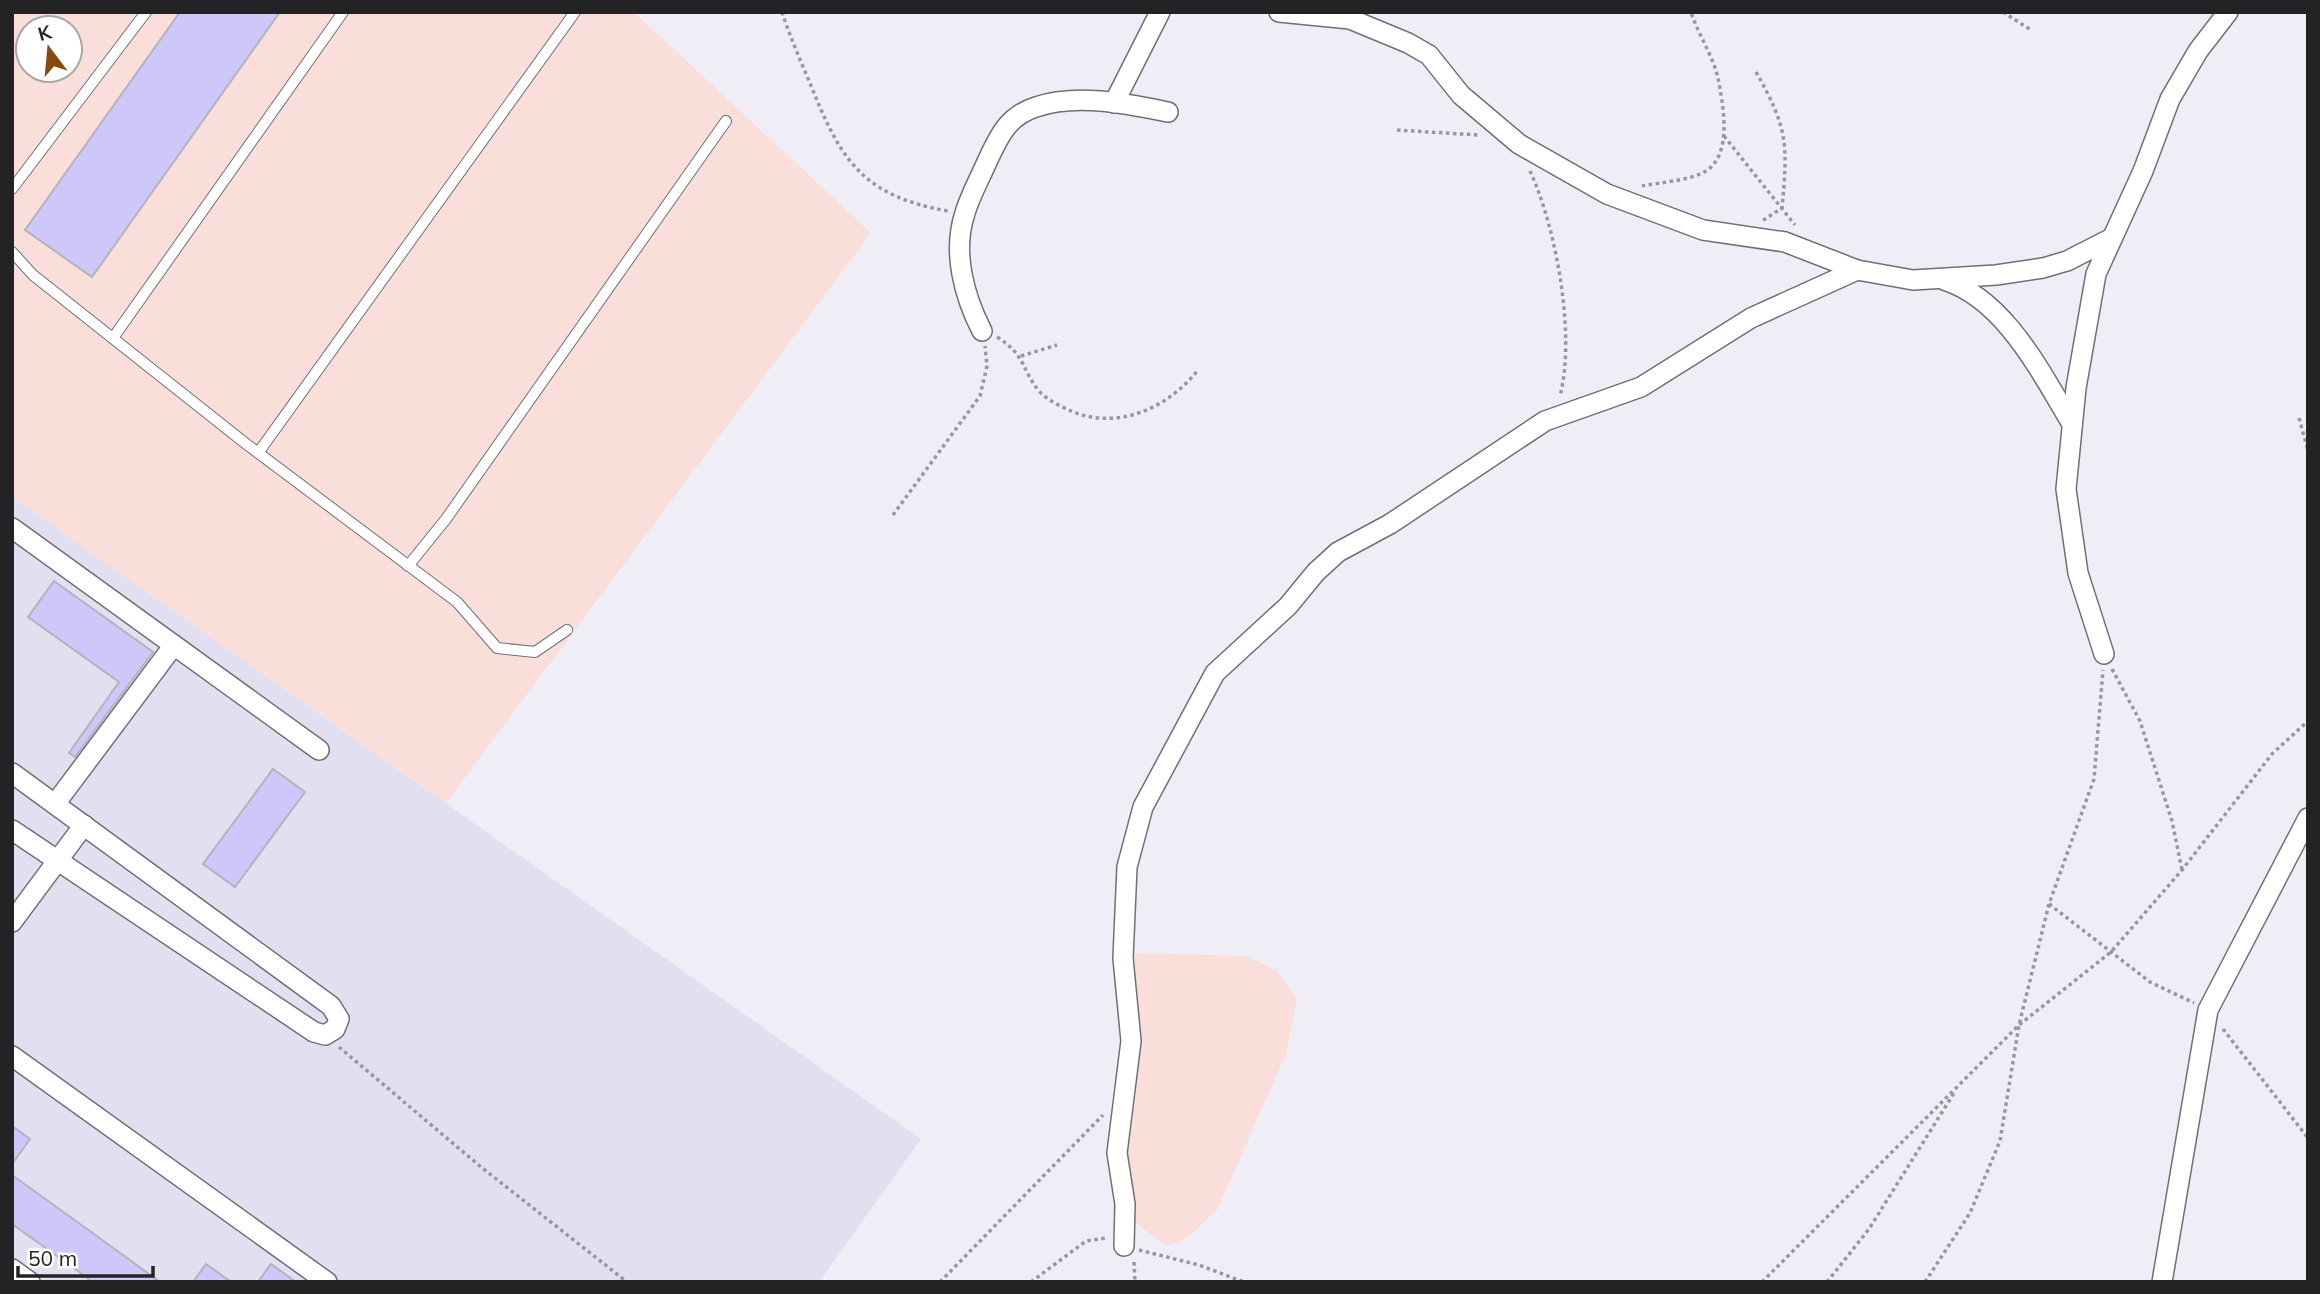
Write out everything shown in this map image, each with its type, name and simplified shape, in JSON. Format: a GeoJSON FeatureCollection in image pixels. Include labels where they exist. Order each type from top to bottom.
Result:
{"type":"FeatureCollection","features":[{"type":"Feature","properties":{"kind":"street"},"geometry":{"type":"LineString","coordinates":[[1114,103],[1160,12]]}},
{"type":"Feature","properties":{"kind":"street"},"geometry":{"type":"LineString","coordinates":[[1279,12],[1350,19],[1408,43],[1429,55],[1461,96],[1509,137],[1607,194],[1703,230],[1785,242],[1857,270],[1893,278],[1996,275],[2043,268],[2067,261],[2112,238]]}},
{"type":"Feature","properties":{"kind":"street"},"geometry":{"type":"LineString","coordinates":[[2104,654],[2083,591],[2068,517],[2066,489],[2072,424],[2096,274],[2143,172],[2171,99],[2198,51],[2228,12]]}},
{"type":"Feature","properties":{"kind":"street"},"geometry":{"type":"LineString","coordinates":[[982,331],[968,301],[961,268],[964,213],[1000,132],[1014,118],[1047,104],[1114,103],[1168,112]]}},
{"type":"Feature","properties":{"kind":"street"},"geometry":{"type":"LineString","coordinates":[[1124,1246],[1125,1204],[1117,1153],[1131,1041],[1123,958],[1130,844],[1143,807],[1205,688],[1227,659],[1272,621],[1338,552],[1390,524],[1545,421],[1641,387],[1751,318],[1857,270]]}},
{"type":"Feature","properties":{"kind":"street"},"geometry":{"type":"LineString","coordinates":[[1936,278],[1962,287],[1995,312],[2036,367],[2072,424]]}},
{"type":"Feature","properties":{"kind":"street"},"geometry":{"type":"LineString","coordinates":[[12,528],[319,750]]}},
{"type":"Feature","properties":{"kind":"street"},"geometry":{"type":"LineString","coordinates":[[55,804],[174,645]]}},
{"type":"Feature","properties":{"kind":"street"},"geometry":{"type":"LineString","coordinates":[[12,773],[331,1006],[338,1014],[338,1025],[325,1035],[314,1032],[12,830]]}},
{"type":"Feature","properties":{"kind":"street"},"geometry":{"type":"LineString","coordinates":[[2162,1282],[2208,1010],[2308,818]]}},
{"type":"Feature","properties":{"kind":"street"},"geometry":{"type":"LineString","coordinates":[[12,922],[84,825]]}},
{"type":"Feature","properties":{"kind":"street"},"geometry":{"type":"LineString","coordinates":[[12,1056],[327,1282]]}},
{"type":"Feature","properties":{"kind":"street"},"geometry":{"type":"LineString","coordinates":[[12,1269],[30,1282]]}},
{"type":"Feature","properties":{"kind":"lane"},"geometry":{"type":"LineString","coordinates":[[12,189],[146,12]]}},
{"type":"Feature","properties":{"kind":"lane"},"geometry":{"type":"LineString","coordinates":[[113,338],[343,12]]}},
{"type":"Feature","properties":{"kind":"lane"},"geometry":{"type":"LineString","coordinates":[[258,453],[575,12]]}},
{"type":"Feature","properties":{"kind":"lane"},"geometry":{"type":"LineString","coordinates":[[408,566],[446,519],[726,121]]}},
{"type":"Feature","properties":{"kind":"lane"},"geometry":{"type":"LineString","coordinates":[[12,252],[33,275],[258,453],[457,602],[498,648],[535,652],[567,630]]}},
{"type":"Feature","properties":{"kind":"path"},"geometry":{"type":"LineString","coordinates":[[782,12],[831,136],[851,165],[878,187],[894,195],[964,213]]}},
{"type":"Feature","properties":{"kind":"path"},"geometry":{"type":"LineString","coordinates":[[1607,194],[1700,173],[1718,159],[1723,135],[1718,76],[1691,12]]}},
{"type":"Feature","properties":{"kind":"path"},"geometry":{"type":"LineString","coordinates":[[2003,12],[2031,30]]}},
{"type":"Feature","properties":{"kind":"path"},"geometry":{"type":"LineString","coordinates":[[1723,135],[1782,208],[1786,142],[1779,117],[1756,72]]}},
{"type":"Feature","properties":{"kind":"path"},"geometry":{"type":"LineString","coordinates":[[1396,130],[1509,137],[1530,170],[1546,209],[1561,293],[1563,383],[1556,405],[1545,421]]}},
{"type":"Feature","properties":{"kind":"path"},"geometry":{"type":"LineString","coordinates":[[982,331],[1007,344],[1021,356],[1039,390],[1050,400],[1076,413],[1101,419],[1127,417],[1154,408],[1178,392],[1198,370]]}},
{"type":"Feature","properties":{"kind":"path"},"geometry":{"type":"LineString","coordinates":[[893,515],[980,396],[987,366],[982,331]]}},
{"type":"Feature","properties":{"kind":"path"},"geometry":{"type":"LineString","coordinates":[[1021,356],[1057,345]]}},
{"type":"Feature","properties":{"kind":"path"},"geometry":{"type":"LineString","coordinates":[[2300,418],[2308,451]]}},
{"type":"Feature","properties":{"kind":"path"},"geometry":{"type":"LineString","coordinates":[[2104,654],[2140,721],[2172,821],[2182,870]]}},
{"type":"Feature","properties":{"kind":"path"},"geometry":{"type":"LineString","coordinates":[[1925,1282],[1970,1213],[2000,1141],[2019,1025],[2049,904],[2094,779],[2104,654]]}},
{"type":"Feature","properties":{"kind":"path"},"geometry":{"type":"LineString","coordinates":[[1762,1282],[2019,1025],[2111,952],[2182,870],[2272,754],[2308,721]]}},
{"type":"Feature","properties":{"kind":"path"},"geometry":{"type":"LineString","coordinates":[[2049,904],[2150,982],[2208,1010],[2308,1138]]}},
{"type":"Feature","properties":{"kind":"path"},"geometry":{"type":"LineString","coordinates":[[325,1035],[481,1167],[628,1282]]}},
{"type":"Feature","properties":{"kind":"path"},"geometry":{"type":"LineString","coordinates":[[1827,1282],[1869,1229],[1959,1086]]}},
{"type":"Feature","properties":{"kind":"path"},"geometry":{"type":"LineString","coordinates":[[940,1282],[1124,1093]]}},
{"type":"Feature","properties":{"kind":"path"},"geometry":{"type":"LineString","coordinates":[[1031,1282],[1086,1241],[1101,1237],[1124,1246],[1199,1265],[1244,1282]]}},
{"type":"Feature","properties":{"kind":"path"},"geometry":{"type":"LineString","coordinates":[[1124,1246],[1134,1260],[1135,1282]]}},
{"type":"Feature","properties":{"kind":"shaded area"},"geometry":{"type":"Polygon","coordinates":[[[12,12],[634,12],[871,233],[446,803],[12,497],[12,12]]]}},
{"type":"Feature","properties":{"kind":"shaded area"},"geometry":{"type":"Polygon","coordinates":[[[12,497],[921,1139],[819,1282],[12,1282],[12,497]]]}},
{"type":"Feature","properties":{"kind":"shaded area"},"geometry":{"type":"Polygon","coordinates":[[[1134,953],[1246,956],[1276,970],[1297,999],[1286,1054],[1217,1210],[1187,1238],[1166,1245],[1134,1222],[1125,1157],[1135,1103],[1140,1044],[1134,953]]]}},
{"type":"Feature","properties":{"kind":"building"},"geometry":{"type":"Polygon","coordinates":[[[180,12],[280,12],[92,277],[25,230],[180,12]]]}},
{"type":"Feature","properties":{"kind":"building"},"geometry":{"type":"Polygon","coordinates":[[[54,581],[153,652],[75,757],[69,753],[119,682],[28,617],[54,581]]]}},
{"type":"Feature","properties":{"kind":"building"},"geometry":{"type":"Polygon","coordinates":[[[273,769],[305,792],[235,887],[203,864],[273,769]]]}},
{"type":"Feature","properties":{"kind":"building"},"geometry":{"type":"Polygon","coordinates":[[[12,1126],[30,1139],[12,1164],[12,1126]]]}},
{"type":"Feature","properties":{"kind":"building"},"geometry":{"type":"Polygon","coordinates":[[[12,1175],[160,1282],[92,1282],[12,1224],[12,1175]]]}},
{"type":"Feature","properties":{"kind":"building"},"geometry":{"type":"Polygon","coordinates":[[[206,1264],[231,1282],[193,1282],[206,1264]]]}},
{"type":"Feature","properties":{"kind":"building"},"geometry":{"type":"Polygon","coordinates":[[[271,1264],[296,1282],[258,1282],[271,1264]]]}}]}
